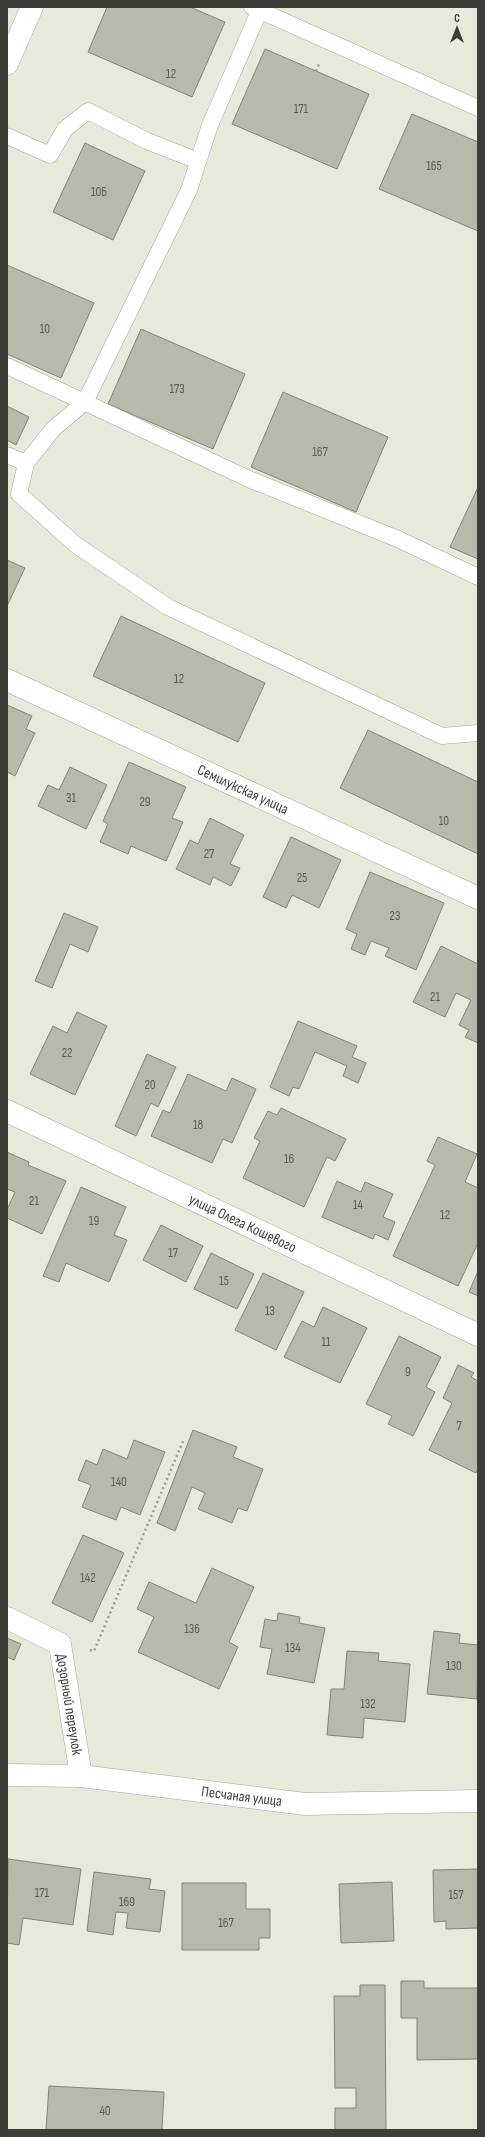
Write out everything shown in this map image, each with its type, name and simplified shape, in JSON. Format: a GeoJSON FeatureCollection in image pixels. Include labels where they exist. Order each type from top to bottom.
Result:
{"type":"FeatureCollection","features":[{"type":"Feature","properties":{"kind":"street"},"geometry":{"type":"LineString","coordinates":[[7,64],[32,7]]}},
{"type":"Feature","properties":{"kind":"street","name":"Семилукская улица"},"geometry":{"type":"LineString","coordinates":[[7,680],[478,898]]}},
{"type":"Feature","properties":{"kind":"street","name":"улица Олега Кошевого"},"geometry":{"type":"LineString","coordinates":[[7,1111],[478,1335]]}},
{"type":"Feature","properties":{"kind":"street","name":"Дозорный переулок"},"geometry":{"type":"LineString","coordinates":[[7,1618],[60,1644],[81,1776]]}},
{"type":"Feature","properties":{"kind":"street","name":"Песчаная улица"},"geometry":{"type":"LineString","coordinates":[[7,1775],[81,1776],[305,1804],[478,1802]]}},
{"type":"Feature","properties":{"kind":"lane"},"geometry":{"type":"LineString","coordinates":[[478,108],[257,8],[210,125],[189,190],[85,402],[53,429],[26,463],[19,494],[76,545],[168,607],[442,736],[478,734]]}},
{"type":"Feature","properties":{"kind":"lane"},"geometry":{"type":"LineString","coordinates":[[7,136],[50,155],[65,129],[88,111],[147,141],[198,161]]}},
{"type":"Feature","properties":{"kind":"lane"},"geometry":{"type":"LineString","coordinates":[[7,366],[251,480],[398,539],[478,577]]}},
{"type":"Feature","properties":{"kind":"lane"},"geometry":{"type":"LineString","coordinates":[[7,455],[26,463]]}},
{"type":"Feature","properties":{"kind":"path"},"geometry":{"type":"LineString","coordinates":[[60,1644],[94,1651],[184,1439]]}},
{"type":"Feature","properties":{"kind":"building"},"geometry":{"type":"Polygon","coordinates":[[[107,7],[190,7],[225,22],[192,97],[88,52],[107,7]]]}},
{"type":"Feature","properties":{"kind":"building"},"geometry":{"type":"Polygon","coordinates":[[[265,49],[369,94],[337,169],[232,124],[265,49]]]}},
{"type":"Feature","properties":{"kind":"building"},"geometry":{"type":"Polygon","coordinates":[[[412,114],[478,142],[478,231],[379,189],[412,114]]]}},
{"type":"Feature","properties":{"kind":"building"},"geometry":{"type":"Polygon","coordinates":[[[85,143],[145,171],[113,240],[53,212],[85,143]]]}},
{"type":"Feature","properties":{"kind":"building"},"geometry":{"type":"Polygon","coordinates":[[[7,265],[94,303],[61,378],[7,354],[7,265]]]}},
{"type":"Feature","properties":{"kind":"building"},"geometry":{"type":"Polygon","coordinates":[[[141,329],[245,374],[213,449],[108,404],[141,329]]]}},
{"type":"Feature","properties":{"kind":"building"},"geometry":{"type":"Polygon","coordinates":[[[283,392],[388,437],[356,512],[251,467],[283,392]]]}},
{"type":"Feature","properties":{"kind":"building"},"geometry":{"type":"Polygon","coordinates":[[[7,406],[29,417],[16,445],[7,440],[7,406]]]}},
{"type":"Feature","properties":{"kind":"building"},"geometry":{"type":"Polygon","coordinates":[[[478,487],[478,559],[450,547],[478,487]]]}},
{"type":"Feature","properties":{"kind":"building"},"geometry":{"type":"Polygon","coordinates":[[[7,560],[25,568],[7,606],[7,560]]]}},
{"type":"Feature","properties":{"kind":"building"},"geometry":{"type":"Polygon","coordinates":[[[121,616],[265,683],[238,742],[93,676],[121,616]]]}},
{"type":"Feature","properties":{"kind":"building"},"geometry":{"type":"Polygon","coordinates":[[[7,705],[32,716],[26,729],[35,733],[15,776],[7,772],[7,705]]]}},
{"type":"Feature","properties":{"kind":"building"},"geometry":{"type":"Polygon","coordinates":[[[368,730],[478,782],[478,854],[340,788],[368,730]]]}},
{"type":"Feature","properties":{"kind":"building"},"geometry":{"type":"Polygon","coordinates":[[[129,762],[186,787],[172,818],[183,822],[166,861],[131,846],[128,854],[100,842],[108,824],[103,821],[129,762]]]}},
{"type":"Feature","properties":{"kind":"building"},"geometry":{"type":"Polygon","coordinates":[[[70,767],[107,785],[86,829],[38,806],[48,785],[59,790],[70,767]]]}},
{"type":"Feature","properties":{"kind":"building"},"geometry":{"type":"Polygon","coordinates":[[[210,818],[244,835],[230,864],[240,868],[231,886],[213,877],[210,885],[176,869],[190,840],[198,844],[210,818]]]}},
{"type":"Feature","properties":{"kind":"building"},"geometry":{"type":"Polygon","coordinates":[[[291,837],[341,860],[319,908],[292,895],[286,908],[263,897],[291,837]]]}},
{"type":"Feature","properties":{"kind":"building"},"geometry":{"type":"Polygon","coordinates":[[[370,872],[444,903],[416,970],[385,956],[389,948],[371,941],[365,955],[351,949],[357,934],[346,929],[370,872]]]}},
{"type":"Feature","properties":{"kind":"building"},"geometry":{"type":"Polygon","coordinates":[[[64,913],[98,927],[88,952],[70,944],[52,988],[35,981],[64,913]]]}},
{"type":"Feature","properties":{"kind":"building"},"geometry":{"type":"Polygon","coordinates":[[[441,946],[478,964],[478,1043],[465,1037],[469,1030],[459,1025],[471,1000],[456,993],[445,1017],[413,1002],[441,946]]]}},
{"type":"Feature","properties":{"kind":"building"},"geometry":{"type":"Polygon","coordinates":[[[77,1012],[107,1026],[75,1095],[30,1074],[53,1026],[67,1033],[77,1012]]]}},
{"type":"Feature","properties":{"kind":"building"},"geometry":{"type":"Polygon","coordinates":[[[298,1021],[357,1046],[352,1057],[366,1063],[358,1083],[343,1076],[347,1066],[315,1052],[299,1089],[293,1087],[289,1096],[270,1087],[298,1021]]]}},
{"type":"Feature","properties":{"kind":"building"},"geometry":{"type":"Polygon","coordinates":[[[147,1054],[176,1067],[158,1107],[151,1103],[136,1136],[115,1126],[147,1054]]]}},
{"type":"Feature","properties":{"kind":"building"},"geometry":{"type":"Polygon","coordinates":[[[188,1074],[226,1091],[232,1078],[256,1089],[232,1143],[223,1139],[212,1163],[151,1136],[163,1110],[170,1113],[188,1074]]]}},
{"type":"Feature","properties":{"kind":"building"},"geometry":{"type":"Polygon","coordinates":[[[281,1108],[346,1139],[335,1161],[327,1157],[304,1207],[243,1178],[260,1141],[254,1138],[268,1111],[277,1115],[281,1108]]]}},
{"type":"Feature","properties":{"kind":"building"},"geometry":{"type":"Polygon","coordinates":[[[438,1137],[477,1154],[465,1182],[478,1188],[478,1243],[458,1286],[393,1256],[435,1165],[427,1161],[438,1137]]]}},
{"type":"Feature","properties":{"kind":"building"},"geometry":{"type":"Polygon","coordinates":[[[7,1152],[29,1162],[28,1165],[66,1181],[42,1234],[7,1218],[7,1210],[15,1192],[7,1189],[7,1152]]]}},
{"type":"Feature","properties":{"kind":"building"},"geometry":{"type":"Polygon","coordinates":[[[337,1181],[361,1192],[365,1182],[393,1194],[383,1217],[395,1222],[388,1240],[375,1234],[373,1239],[322,1217],[337,1181]]]}},
{"type":"Feature","properties":{"kind":"building"},"geometry":{"type":"Polygon","coordinates":[[[81,1187],[126,1207],[114,1235],[127,1240],[109,1282],[66,1263],[59,1282],[43,1276],[81,1187]]]}},
{"type":"Feature","properties":{"kind":"building"},"geometry":{"type":"Polygon","coordinates":[[[161,1225],[203,1246],[186,1282],[143,1260],[161,1225]]]}},
{"type":"Feature","properties":{"kind":"building"},"geometry":{"type":"Polygon","coordinates":[[[211,1253],[254,1274],[237,1309],[194,1289],[211,1253]]]}},
{"type":"Feature","properties":{"kind":"building"},"geometry":{"type":"Polygon","coordinates":[[[478,1271],[478,1296],[469,1292],[478,1271]]]}},
{"type":"Feature","properties":{"kind":"building"},"geometry":{"type":"Polygon","coordinates":[[[263,1273],[304,1292],[276,1350],[235,1330],[263,1273]]]}},
{"type":"Feature","properties":{"kind":"building"},"geometry":{"type":"Polygon","coordinates":[[[323,1307],[367,1328],[340,1383],[284,1357],[302,1321],[314,1327],[323,1307]]]}},
{"type":"Feature","properties":{"kind":"building"},"geometry":{"type":"Polygon","coordinates":[[[399,1336],[441,1357],[426,1387],[435,1392],[413,1436],[388,1424],[392,1416],[366,1404],[399,1336]]]}},
{"type":"Feature","properties":{"kind":"building"},"geometry":{"type":"Polygon","coordinates":[[[458,1365],[474,1373],[471,1377],[478,1381],[478,1468],[476,1473],[429,1450],[452,1403],[443,1398],[458,1365]]]}},
{"type":"Feature","properties":{"kind":"building"},"geometry":{"type":"Polygon","coordinates":[[[193,1430],[237,1447],[233,1457],[263,1469],[247,1511],[238,1508],[232,1523],[198,1509],[205,1493],[192,1487],[175,1531],[157,1523],[193,1430]]]}},
{"type":"Feature","properties":{"kind":"building"},"geometry":{"type":"Polygon","coordinates":[[[134,1440],[165,1452],[140,1515],[121,1507],[116,1520],[82,1507],[91,1485],[78,1480],[86,1460],[97,1465],[103,1449],[127,1459],[134,1440]]]}},
{"type":"Feature","properties":{"kind":"building"},"geometry":{"type":"Polygon","coordinates":[[[83,1535],[124,1553],[92,1622],[52,1603],[83,1535]]]}},
{"type":"Feature","properties":{"kind":"building"},"geometry":{"type":"Polygon","coordinates":[[[212,1568],[254,1587],[229,1642],[238,1647],[219,1689],[138,1652],[154,1617],[137,1609],[149,1582],[196,1603],[212,1568]]]}},
{"type":"Feature","properties":{"kind":"building"},"geometry":{"type":"Polygon","coordinates":[[[278,1613],[300,1617],[299,1623],[325,1628],[314,1683],[267,1674],[272,1649],[260,1647],[265,1619],[277,1621],[278,1613]]]}},
{"type":"Feature","properties":{"kind":"building"},"geometry":{"type":"Polygon","coordinates":[[[434,1631],[460,1634],[459,1643],[478,1645],[477,1699],[427,1694],[434,1631]]]}},
{"type":"Feature","properties":{"kind":"building"},"geometry":{"type":"Polygon","coordinates":[[[7,1638],[21,1644],[14,1660],[7,1657],[7,1638]]]}},
{"type":"Feature","properties":{"kind":"building"},"geometry":{"type":"Polygon","coordinates":[[[347,1651],[379,1653],[378,1661],[410,1664],[405,1722],[364,1718],[363,1738],[327,1735],[331,1689],[344,1689],[347,1651]]]}},
{"type":"Feature","properties":{"kind":"building"},"geometry":{"type":"Polygon","coordinates":[[[8,1859],[81,1869],[73,1925],[23,1918],[19,1945],[7,1943],[8,1859]]]}},
{"type":"Feature","properties":{"kind":"building"},"geometry":{"type":"Polygon","coordinates":[[[478,1869],[478,1928],[446,1929],[446,1921],[434,1922],[433,1870],[478,1869]]]}},
{"type":"Feature","properties":{"kind":"building"},"geometry":{"type":"Polygon","coordinates":[[[94,1872],[151,1879],[149,1889],[165,1891],[160,1932],[126,1928],[128,1913],[116,1912],[113,1935],[87,1931],[94,1872]]]}},
{"type":"Feature","properties":{"kind":"building"},"geometry":{"type":"Polygon","coordinates":[[[392,1882],[394,1941],[341,1943],[339,1884],[392,1882]]]}},
{"type":"Feature","properties":{"kind":"building"},"geometry":{"type":"Polygon","coordinates":[[[182,1883],[246,1883],[246,1909],[270,1909],[270,1938],[259,1938],[259,1950],[182,1950],[182,1883]]]}},
{"type":"Feature","properties":{"kind":"building"},"geometry":{"type":"Polygon","coordinates":[[[401,1981],[424,1981],[424,1988],[478,1988],[478,2059],[417,2060],[417,2018],[401,2018],[401,1981]]]}},
{"type":"Feature","properties":{"kind":"building"},"geometry":{"type":"Polygon","coordinates":[[[360,1985],[385,1985],[386,2130],[335,2130],[335,2108],[356,2108],[356,2088],[335,2088],[334,1996],[360,1996],[360,1985]]]}},
{"type":"Feature","properties":{"kind":"building"},"geometry":{"type":"Polygon","coordinates":[[[49,2086],[164,2092],[162,2130],[46,2130],[49,2086]]]}}]}
